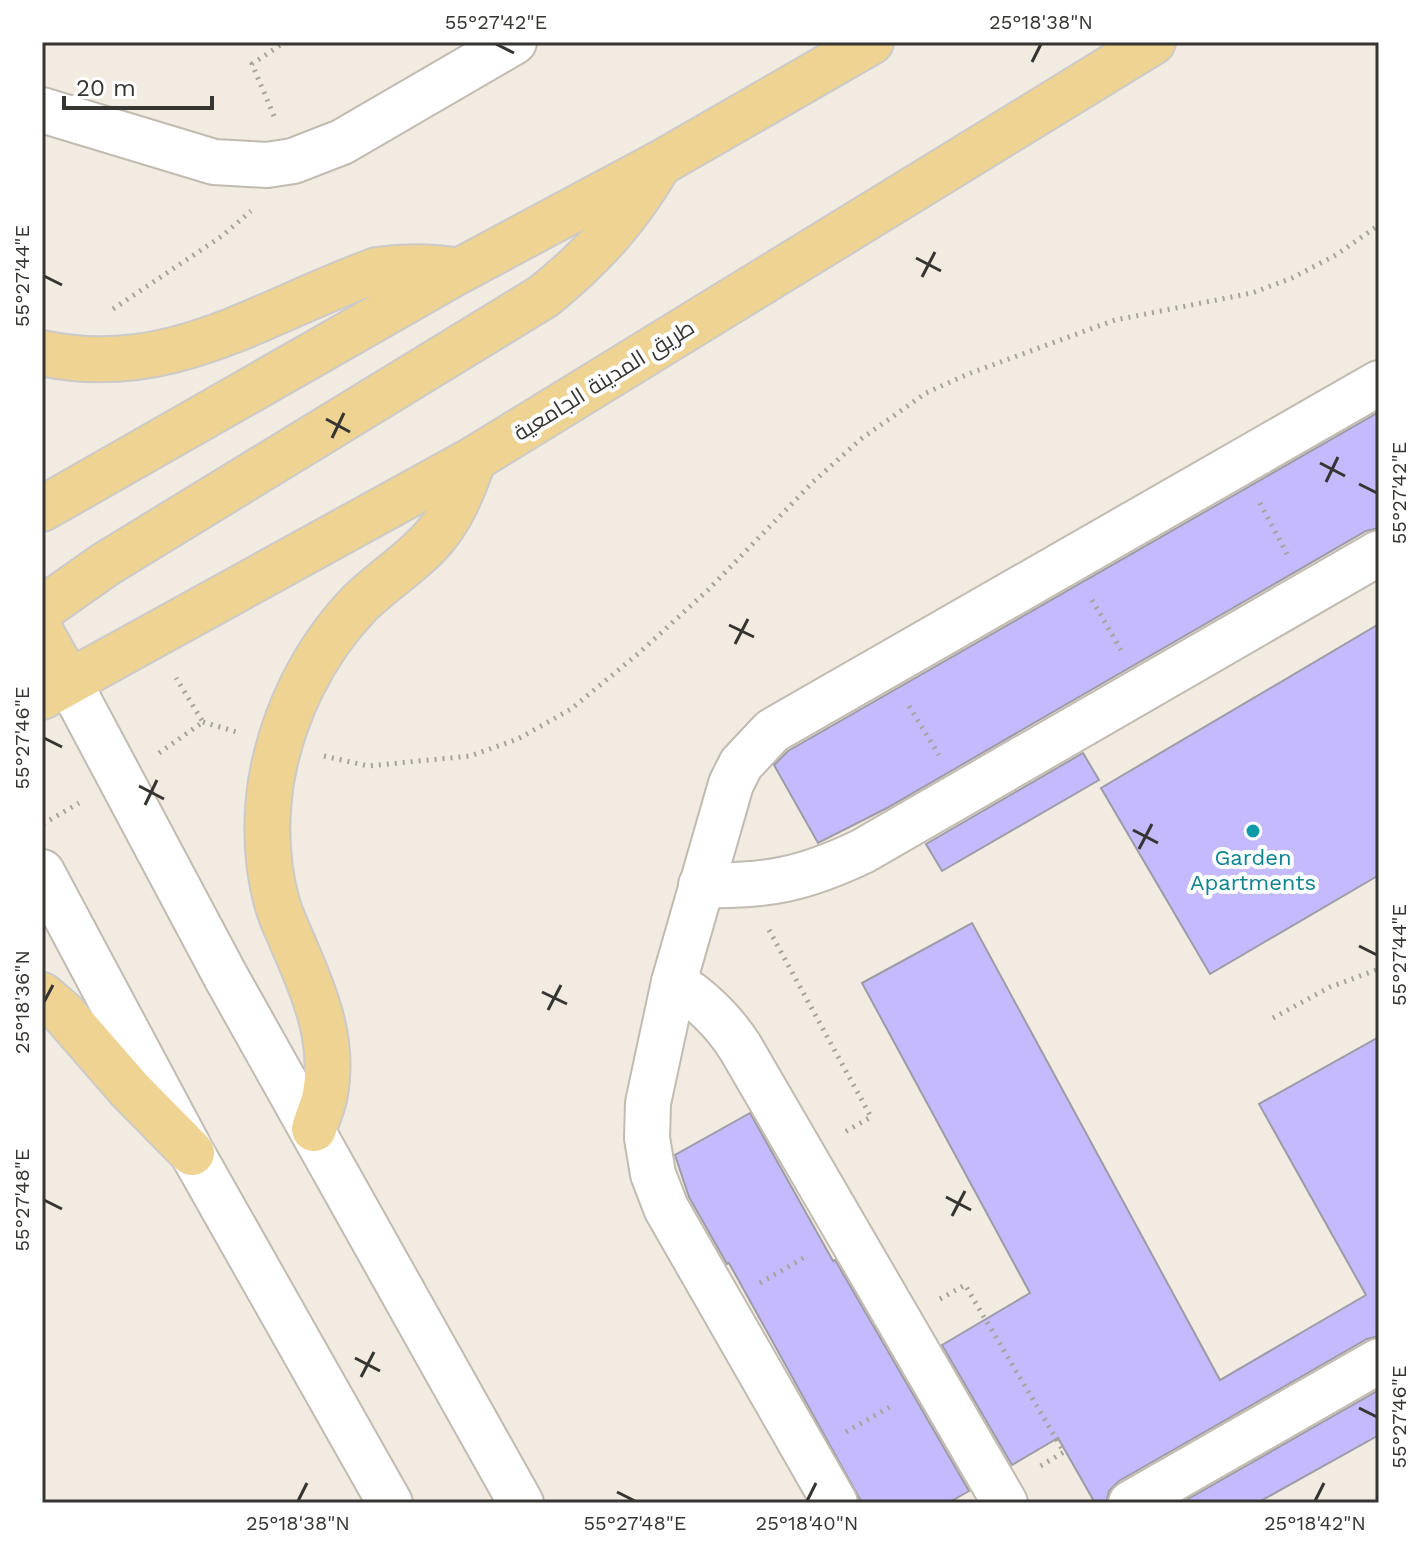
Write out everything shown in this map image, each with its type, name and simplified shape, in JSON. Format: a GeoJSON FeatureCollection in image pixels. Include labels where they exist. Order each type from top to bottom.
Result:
{"type":"FeatureCollection","features":[{"type":"Feature","properties":{"kind":"main road"},"geometry":{"type":"LineString","coordinates":[[42,509],[459,271],[659,164],[871,42]]}},
{"type":"Feature","properties":{"kind":"main road","name":"طريق المدينة الجامعية"},"geometry":{"type":"LineString","coordinates":[[55,690],[474,459],[1153,42]]}},
{"type":"Feature","properties":{"kind":"main road"},"geometry":{"type":"LineString","coordinates":[[42,609],[106,564],[544,296],[608,238],[636,203],[659,164]]}},
{"type":"Feature","properties":{"kind":"main road"},"geometry":{"type":"LineString","coordinates":[[42,353],[84,360],[123,360],[161,355],[199,345],[377,270],[432,266],[459,271]]}},
{"type":"Feature","properties":{"kind":"main road"},"geometry":{"type":"LineString","coordinates":[[314,1129],[325,1095],[328,1064],[325,1033],[318,1002],[277,904],[268,862],[267,822],[271,781],[294,702],[334,633],[360,603],[436,536],[461,495],[474,459]]}},
{"type":"Feature","properties":{"kind":"main road"},"geometry":{"type":"LineString","coordinates":[[42,634],[55,690]]}},
{"type":"Feature","properties":{"kind":"main road"},"geometry":{"type":"LineString","coordinates":[[42,995],[64,1014],[130,1090],[192,1153]]}},
{"type":"Feature","properties":{"kind":"street"},"geometry":{"type":"LineString","coordinates":[[42,110],[214,162],[254,165],[293,161],[342,142],[514,42]]}},
{"type":"Feature","properties":{"kind":"street"},"geometry":{"type":"LineString","coordinates":[[835,1503],[666,1208],[653,1174],[647,1138],[648,1103],[674,982],[731,784],[741,764],[772,731],[1379,383]]}},
{"type":"Feature","properties":{"kind":"street"},"geometry":{"type":"LineString","coordinates":[[701,885],[745,886],[806,874],[835,864],[1379,553]]}},
{"type":"Feature","properties":{"kind":"street"},"geometry":{"type":"LineString","coordinates":[[55,690],[314,1129],[521,1503]]}},
{"type":"Feature","properties":{"kind":"street"},"geometry":{"type":"LineString","coordinates":[[42,872],[192,1153],[390,1503]]}},
{"type":"Feature","properties":{"kind":"street"},"geometry":{"type":"LineString","coordinates":[[674,982],[702,1002],[727,1027],[1002,1496]]}},
{"type":"Feature","properties":{"kind":"street"},"geometry":{"type":"LineString","coordinates":[[1131,1503],[1379,1361]]}},
{"type":"Feature","properties":{"kind":"path"},"geometry":{"type":"LineString","coordinates":[[109,312],[222,236],[271,191],[293,161],[252,64],[285,42]]}},
{"type":"Feature","properties":{"kind":"path"},"geometry":{"type":"LineString","coordinates":[[280,744],[368,766],[470,756],[518,739],[571,709],[639,653],[708,590],[832,465],[861,439],[926,393],[968,374],[1115,320],[1265,288],[1292,278],[1336,255],[1379,225]]}},
{"type":"Feature","properties":{"kind":"path"},"geometry":{"type":"LineString","coordinates":[[1239,463],[1308,594]]}},
{"type":"Feature","properties":{"kind":"path"},"geometry":{"type":"LineString","coordinates":[[1069,561],[1144,689]]}},
{"type":"Feature","properties":{"kind":"path"},"geometry":{"type":"LineString","coordinates":[[885,666],[962,794]]}},
{"type":"Feature","properties":{"kind":"path"},"geometry":{"type":"LineString","coordinates":[[745,886],[871,1117],[803,1155]]}},
{"type":"Feature","properties":{"kind":"path"},"geometry":{"type":"LineString","coordinates":[[1273,1018],[1330,987],[1379,969]]}},
{"type":"Feature","properties":{"kind":"path"},"geometry":{"type":"LineString","coordinates":[[722,1305],[847,1232]]}},
{"type":"Feature","properties":{"kind":"path"},"geometry":{"type":"LineString","coordinates":[[900,1321],[965,1285],[1064,1452],[1002,1496]]}},
{"type":"Feature","properties":{"kind":"path"},"geometry":{"type":"LineString","coordinates":[[807,1454],[934,1381]]}},
{"type":"Feature","properties":{"kind":"building"},"geometry":{"type":"Polygon","coordinates":[[[1379,412],[1379,528],[1366,531],[887,808],[818,843],[774,765],[788,751],[1379,412]]]}},
{"type":"Feature","properties":{"kind":"building","name":"Garden Apartments"},"geometry":{"type":"Polygon","coordinates":[[[1379,624],[1379,875],[1210,974],[1101,788],[1379,624]]]}},
{"type":"Feature","properties":{"kind":"building"},"geometry":{"type":"Polygon","coordinates":[[[1083,753],[1099,780],[942,871],[926,844],[1083,753]]]}},
{"type":"Feature","properties":{"kind":"building"},"geometry":{"type":"Polygon","coordinates":[[[972,923],[1220,1380],[1366,1295],[1259,1104],[1379,1037],[1379,1336],[1367,1339],[1119,1481],[1109,1491],[1106,1503],[1095,1503],[1058,1438],[1012,1465],[942,1345],[1030,1293],[862,983],[972,923]]]}},
{"type":"Feature","properties":{"kind":"building"},"geometry":{"type":"Polygon","coordinates":[[[750,1113],[969,1491],[948,1503],[862,1503],[689,1197],[675,1155],[750,1113]]]}},
{"type":"Feature","properties":{"kind":"building"},"geometry":{"type":"Polygon","coordinates":[[[1379,1390],[1379,1435],[1257,1503],[1181,1503],[1379,1390]]]}},
{"type":"Feature","properties":{"kind":"place","name":"Garden Apartments"},"geometry":{"type":"Point","coordinates":[1253,831]}}]}
